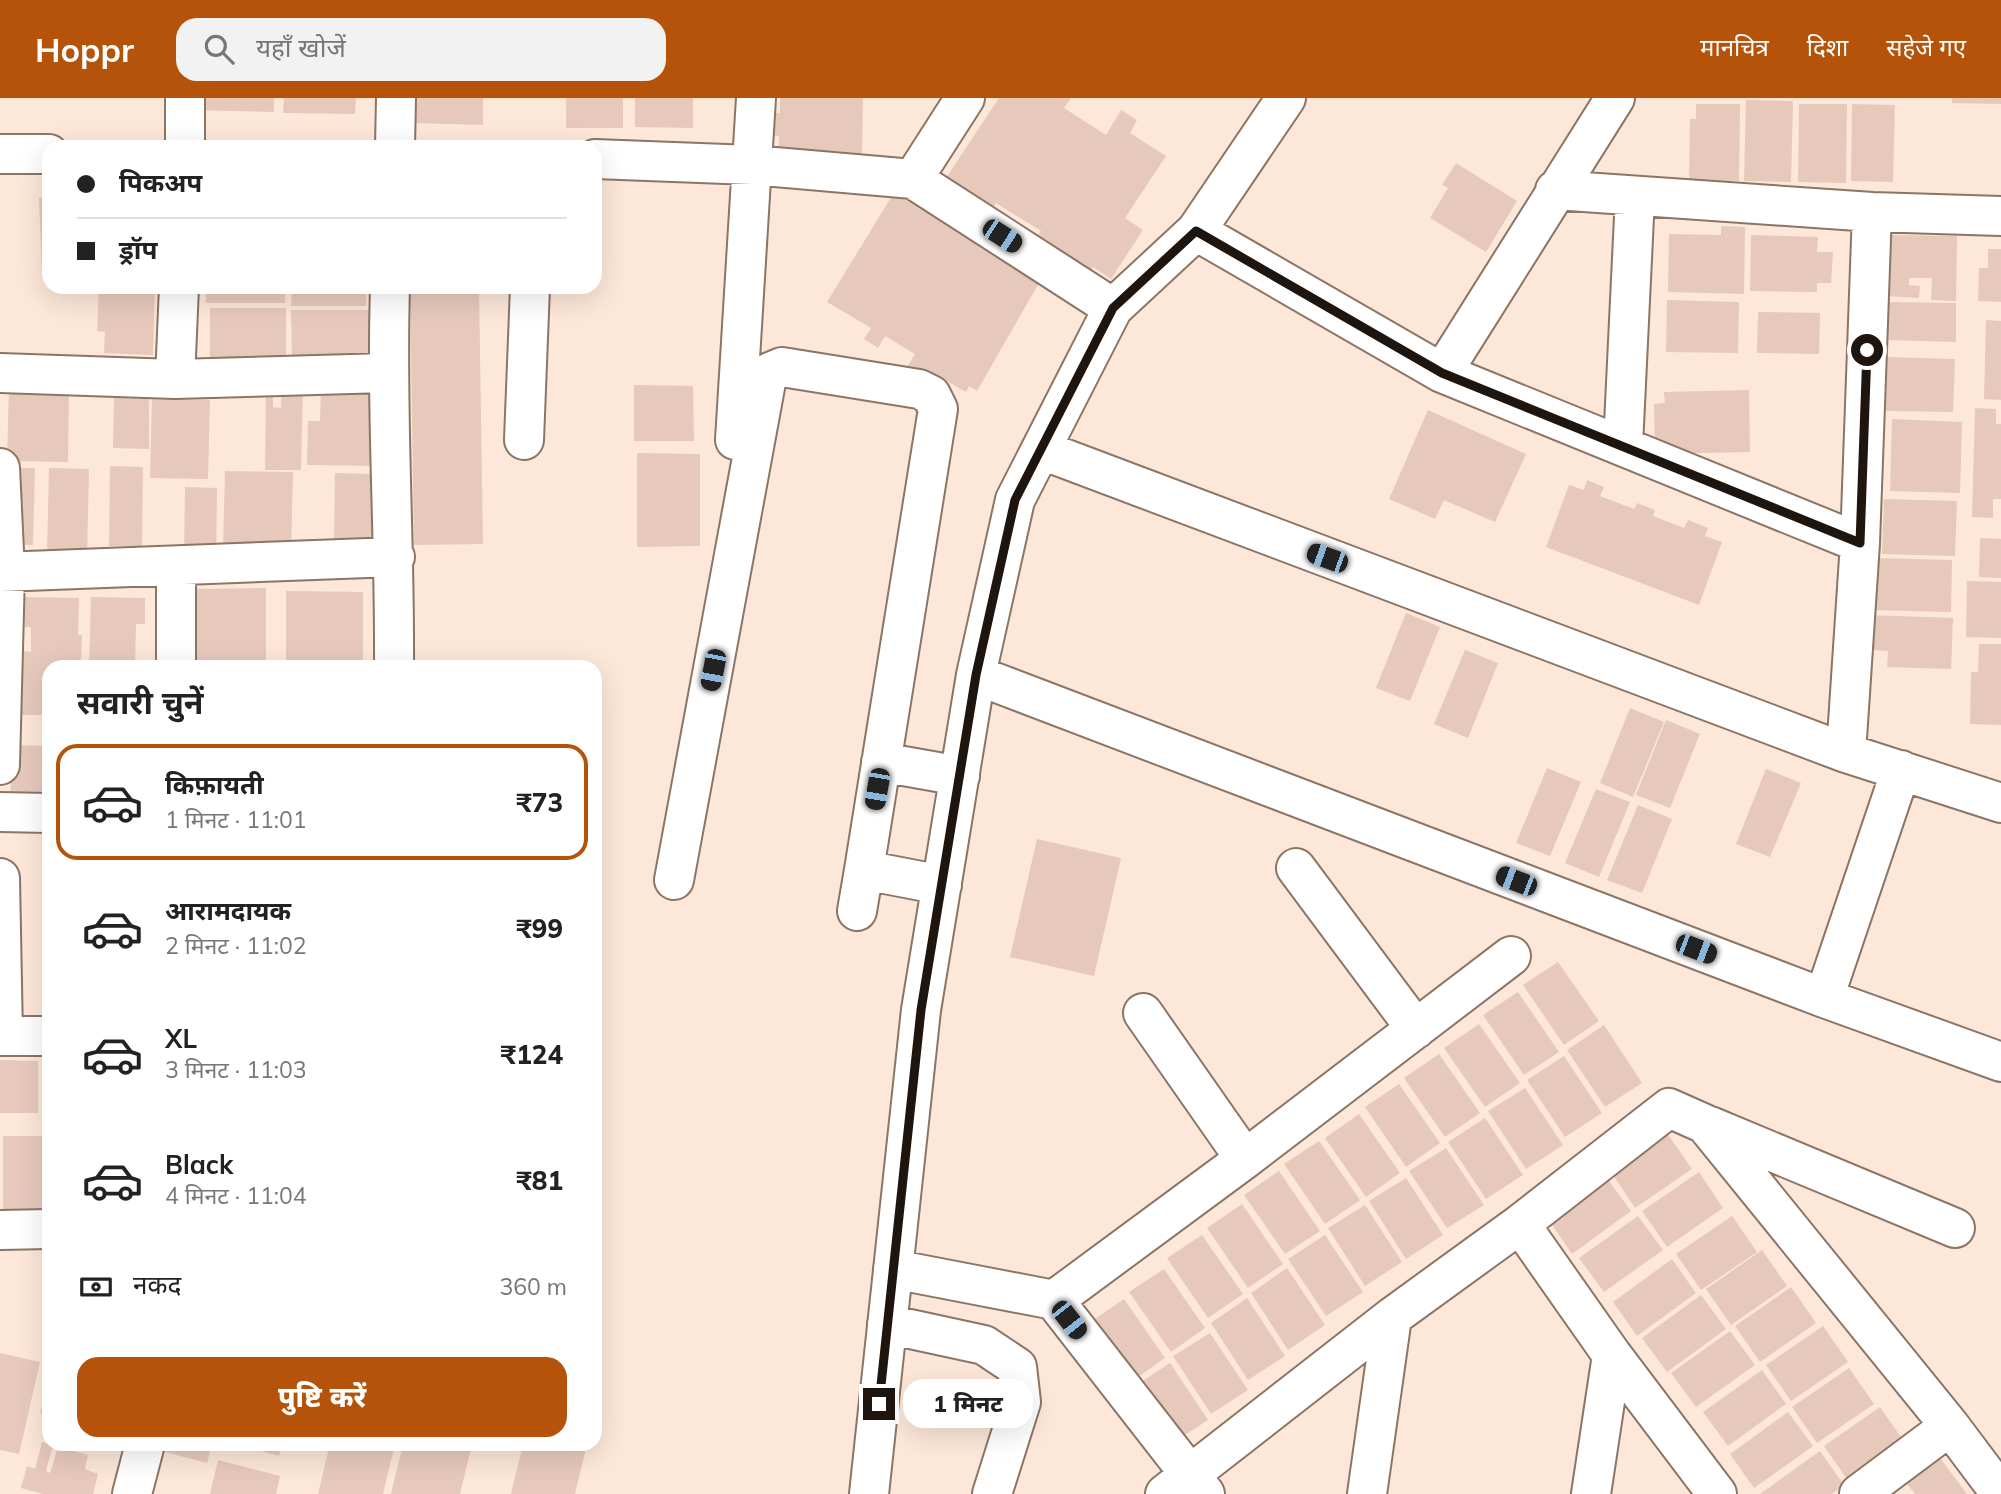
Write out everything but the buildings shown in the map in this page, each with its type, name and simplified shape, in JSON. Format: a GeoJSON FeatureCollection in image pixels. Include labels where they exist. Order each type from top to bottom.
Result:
{"type":"FeatureCollection","features":[{"type":"Feature","properties":{"kind":"street"},"geometry":{"type":"LineString","coordinates":[[185,98],[185,140]]}},
{"type":"Feature","properties":{"kind":"street"},"geometry":{"type":"LineString","coordinates":[[395,140],[396,98]]}},
{"type":"Feature","properties":{"kind":"street"},"geometry":{"type":"LineString","coordinates":[[734,449],[756,98]]}},
{"type":"Feature","properties":{"kind":"street"},"geometry":{"type":"LineString","coordinates":[[913,179],[965,98]]}},
{"type":"Feature","properties":{"kind":"street"},"geometry":{"type":"LineString","coordinates":[[869,1494],[921,1010],[976,675],[1015,500],[1113,308],[1196,231],[1286,98]]}},
{"type":"Feature","properties":{"kind":"street"},"geometry":{"type":"LineString","coordinates":[[1442,373],[1615,98]]}},
{"type":"Feature","properties":{"kind":"street"},"geometry":{"type":"LineString","coordinates":[[0,154],[42,154]]}},
{"type":"Feature","properties":{"kind":"street"},"geometry":{"type":"LineString","coordinates":[[602,159],[752,165],[913,179],[1113,308]]}},
{"type":"Feature","properties":{"kind":"street"},"geometry":{"type":"LineString","coordinates":[[1555,190],[1871,212],[2001,216]]}},
{"type":"Feature","properties":{"kind":"street"},"geometry":{"type":"LineString","coordinates":[[1623,446],[1635,196]]}},
{"type":"Feature","properties":{"kind":"street"},"geometry":{"type":"LineString","coordinates":[[1846,753],[1860,543],[1871,212]]}},
{"type":"Feature","properties":{"kind":"street"},"geometry":{"type":"LineString","coordinates":[[1196,231],[1442,373],[1860,543]]}},
{"type":"Feature","properties":{"kind":"street"},"geometry":{"type":"LineString","coordinates":[[175,379],[179,294]]}},
{"type":"Feature","properties":{"kind":"street"},"geometry":{"type":"LineString","coordinates":[[390,294],[387,373],[395,557],[394,660]]}},
{"type":"Feature","properties":{"kind":"street"},"geometry":{"type":"LineString","coordinates":[[524,440],[530,294]]}},
{"type":"Feature","properties":{"kind":"street"},"geometry":{"type":"LineString","coordinates":[[674,880],[770,372],[782,367],[919,389],[932,395],[939,409],[858,911]]}},
{"type":"Feature","properties":{"kind":"street"},"geometry":{"type":"LineString","coordinates":[[0,373],[175,379],[387,373]]}},
{"type":"Feature","properties":{"kind":"street"},"geometry":{"type":"LineString","coordinates":[[1042,450],[1846,753],[2001,803]]}},
{"type":"Feature","properties":{"kind":"street"},"geometry":{"type":"LineString","coordinates":[[0,468],[0,765]]}},
{"type":"Feature","properties":{"kind":"street"},"geometry":{"type":"LineString","coordinates":[[2,572],[395,557]]}},
{"type":"Feature","properties":{"kind":"street"},"geometry":{"type":"LineString","coordinates":[[176,566],[176,660]]}},
{"type":"Feature","properties":{"kind":"street"},"geometry":{"type":"LineString","coordinates":[[976,675],[1824,998],[2001,1062]]}},
{"type":"Feature","properties":{"kind":"street"},"geometry":{"type":"LineString","coordinates":[[881,762],[960,776]]}},
{"type":"Feature","properties":{"kind":"street"},"geometry":{"type":"LineString","coordinates":[[1824,998],[1901,770]]}},
{"type":"Feature","properties":{"kind":"street"},"geometry":{"type":"LineString","coordinates":[[0,812],[42,813]]}},
{"type":"Feature","properties":{"kind":"street"},"geometry":{"type":"LineString","coordinates":[[1296,868],[1416,1029]]}},
{"type":"Feature","properties":{"kind":"street"},"geometry":{"type":"LineString","coordinates":[[864,870],[942,885]]}},
{"type":"Feature","properties":{"kind":"street"},"geometry":{"type":"LineString","coordinates":[[0,878],[1,1036],[42,1036]]}},
{"type":"Feature","properties":{"kind":"street"},"geometry":{"type":"LineString","coordinates":[[1054,1300],[1245,1159],[1511,956]]}},
{"type":"Feature","properties":{"kind":"street"},"geometry":{"type":"LineString","coordinates":[[1143,1013],[1245,1159]]}},
{"type":"Feature","properties":{"kind":"street"},"geometry":{"type":"LineString","coordinates":[[893,1269],[1054,1300],[1186,1488],[1392,1317],[1520,1224],[1669,1108],[1955,1228]]}},
{"type":"Feature","properties":{"kind":"street"},"geometry":{"type":"LineString","coordinates":[[1705,1124],[1950,1426],[2001,1494]]}},
{"type":"Feature","properties":{"kind":"street"},"geometry":{"type":"LineString","coordinates":[[1520,1224],[1612,1356],[1717,1494]]}},
{"type":"Feature","properties":{"kind":"street"},"geometry":{"type":"LineString","coordinates":[[0,1230],[42,1229]]}},
{"type":"Feature","properties":{"kind":"street"},"geometry":{"type":"LineString","coordinates":[[1367,1494],[1392,1317]]}},
{"type":"Feature","properties":{"kind":"street"},"geometry":{"type":"LineString","coordinates":[[887,1324],[984,1345],[1017,1367],[1021,1402],[992,1494]]}},
{"type":"Feature","properties":{"kind":"street"},"geometry":{"type":"LineString","coordinates":[[1591,1494],[1612,1356]]}},
{"type":"Feature","properties":{"kind":"street"},"geometry":{"type":"LineString","coordinates":[[1859,1494],[1950,1426]]}},
{"type":"Feature","properties":{"kind":"street"},"geometry":{"type":"LineString","coordinates":[[132,1494],[143,1451]]}},
{"type":"Feature","properties":{"kind":"route"},"geometry":{"type":"LineString","coordinates":[[879,1404],[921,1010],[976,675],[1015,500],[1113,308],[1196,231],[1442,373],[1860,543],[1867,350]]}}]}
